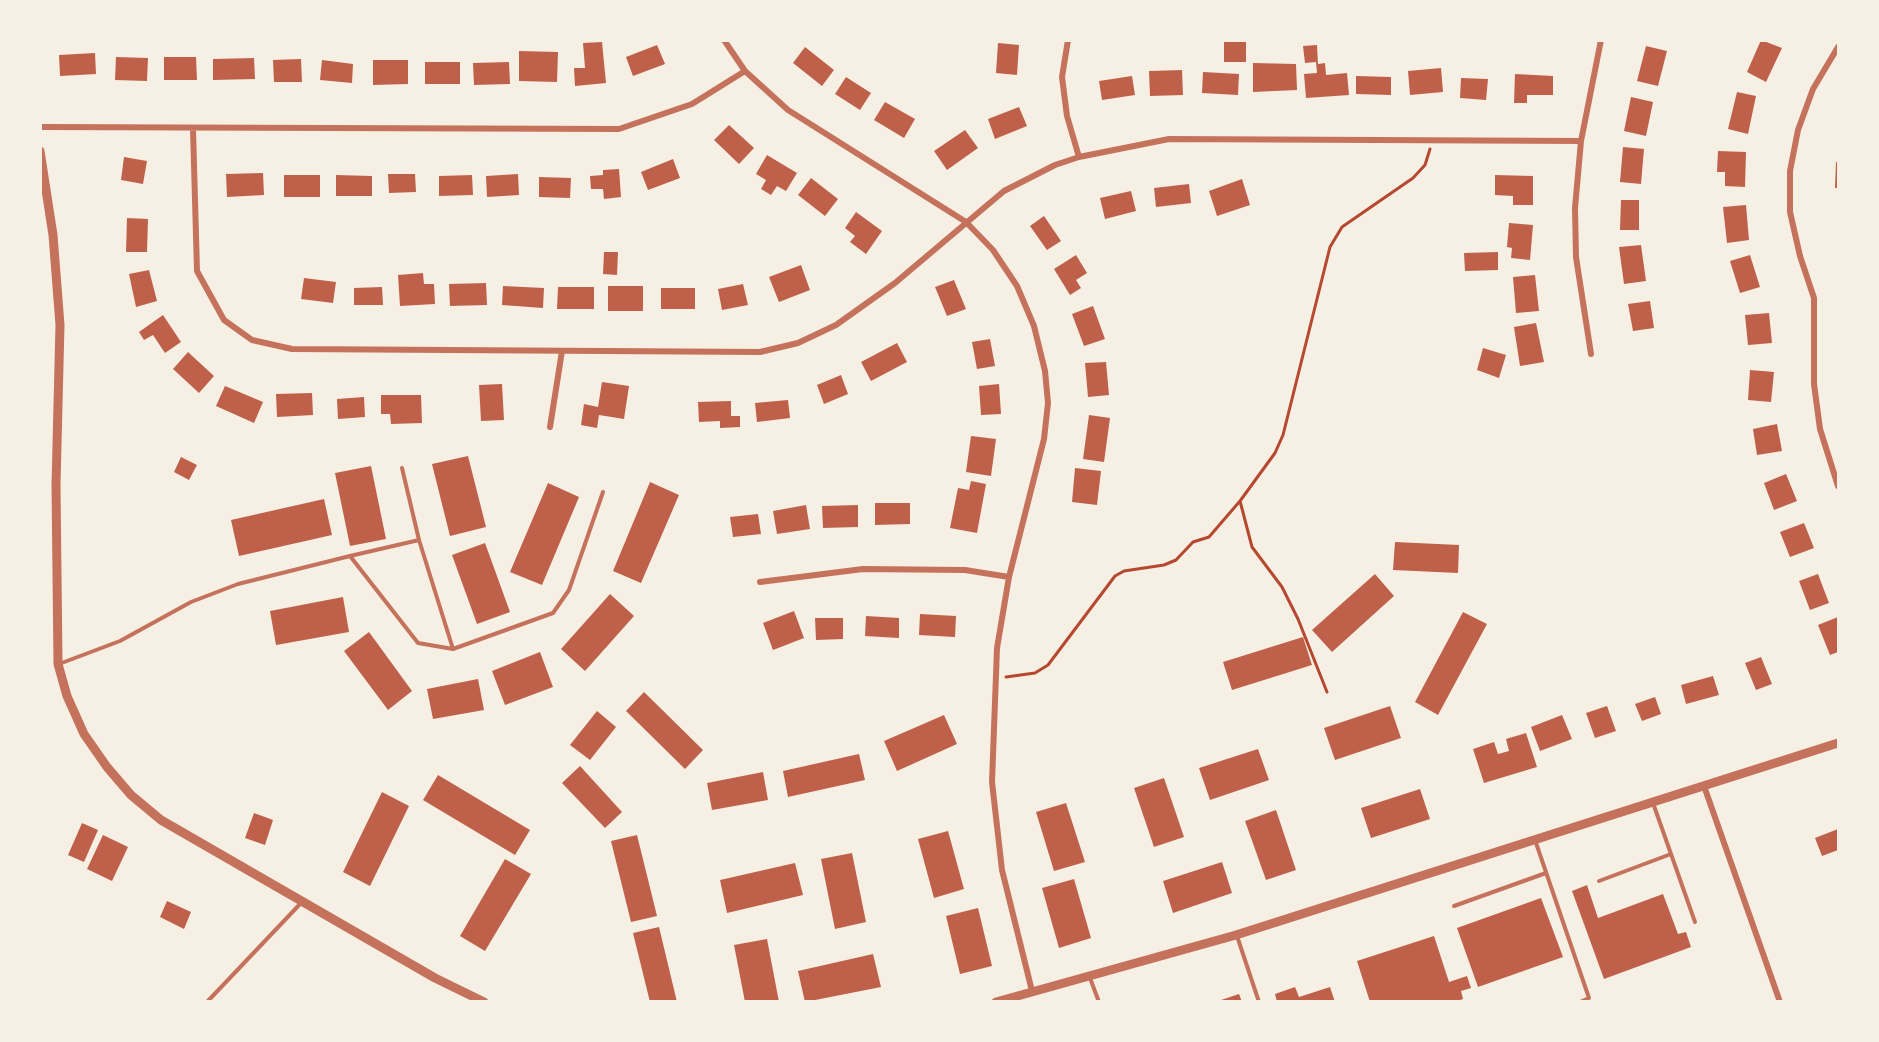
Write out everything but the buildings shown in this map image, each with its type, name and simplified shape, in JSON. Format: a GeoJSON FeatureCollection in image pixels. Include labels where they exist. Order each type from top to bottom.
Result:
{"type":"FeatureCollection","features":[{"type":"Feature","properties":{"kind":"street"},"geometry":{"type":"LineString","coordinates":[[724,40],[745,70],[788,110],[966,222],[993,250],[1017,286],[1034,326],[1045,371],[1048,404],[1044,439],[1009,577],[998,648],[992,782],[996,830],[1008,898],[1032,992]]}},
{"type":"Feature","properties":{"kind":"street"},"geometry":{"type":"LineString","coordinates":[[1068,40],[1062,77],[1067,117],[1079,157]]}},
{"type":"Feature","properties":{"kind":"street"},"geometry":{"type":"LineString","coordinates":[[1591,354],[1576,257],[1575,208],[1581,141],[1601,40]]}},
{"type":"Feature","properties":{"kind":"street"},"geometry":{"type":"LineString","coordinates":[[1839,47],[1813,89],[1798,130],[1790,171],[1790,212],[1814,298],[1814,384],[1820,429],[1839,486]]}},
{"type":"Feature","properties":{"kind":"street"},"geometry":{"type":"LineString","coordinates":[[40,127],[619,129],[692,104],[745,70]]}},
{"type":"Feature","properties":{"kind":"street"},"geometry":{"type":"LineString","coordinates":[[193,129],[197,271],[224,320],[252,340],[292,350],[760,352],[798,343],[836,325],[864,306],[1004,192],[1055,165],[1079,157],[1169,139],[1581,141]]}},
{"type":"Feature","properties":{"kind":"street"},"geometry":{"type":"LineString","coordinates":[[40,151],[53,236],[60,325],[56,485],[58,664],[67,696],[84,734],[107,767],[131,795],[161,820],[435,978],[484,1002]]}},
{"type":"Feature","properties":{"kind":"street"},"geometry":{"type":"LineString","coordinates":[[550,427],[562,351]]}},
{"type":"Feature","properties":{"kind":"street"},"geometry":{"type":"LineString","coordinates":[[760,582],[863,569],[964,570],[1009,577]]}},
{"type":"Feature","properties":{"kind":"street"},"geometry":{"type":"LineString","coordinates":[[996,1002],[1090,978],[1236,935],[1839,743]]}},
{"type":"Feature","properties":{"kind":"street"},"geometry":{"type":"LineString","coordinates":[[1704,786],[1780,1002]]}},
{"type":"Feature","properties":{"kind":"lane"},"geometry":{"type":"LineString","coordinates":[[402,468],[419,540],[453,649]]}},
{"type":"Feature","properties":{"kind":"lane"},"geometry":{"type":"LineString","coordinates":[[350,556],[418,643],[453,649],[554,613],[569,590],[603,492]]}},
{"type":"Feature","properties":{"kind":"lane"},"geometry":{"type":"LineString","coordinates":[[58,664],[120,641],[191,602],[238,584],[419,540]]}},
{"type":"Feature","properties":{"kind":"lane"},"geometry":{"type":"LineString","coordinates":[[1653,802],[1695,922]]}},
{"type":"Feature","properties":{"kind":"lane"},"geometry":{"type":"LineString","coordinates":[[1535,840],[1589,998],[1580,1002]]}},
{"type":"Feature","properties":{"kind":"lane"},"geometry":{"type":"LineString","coordinates":[[1599,881],[1671,854]]}},
{"type":"Feature","properties":{"kind":"lane"},"geometry":{"type":"LineString","coordinates":[[1454,906],[1546,873]]}},
{"type":"Feature","properties":{"kind":"lane"},"geometry":{"type":"LineString","coordinates":[[207,1002],[302,903]]}},
{"type":"Feature","properties":{"kind":"lane"},"geometry":{"type":"LineString","coordinates":[[1236,935],[1259,1002]]}},
{"type":"Feature","properties":{"kind":"lane"},"geometry":{"type":"LineString","coordinates":[[1090,978],[1099,1002]]}},
{"type":"Feature","properties":{"kind":"path"},"geometry":{"type":"LineString","coordinates":[[996,679],[1035,673],[1048,665],[1115,576],[1124,571],[1164,565],[1176,560],[1193,542],[1209,537],[1240,501],[1275,453],[1283,435],[1330,246],[1342,227],[1413,178],[1425,165],[1433,139]]}},
{"type":"Feature","properties":{"kind":"path"},"geometry":{"type":"LineString","coordinates":[[1240,501],[1252,547],[1282,587],[1298,619],[1327,692]]}}]}
